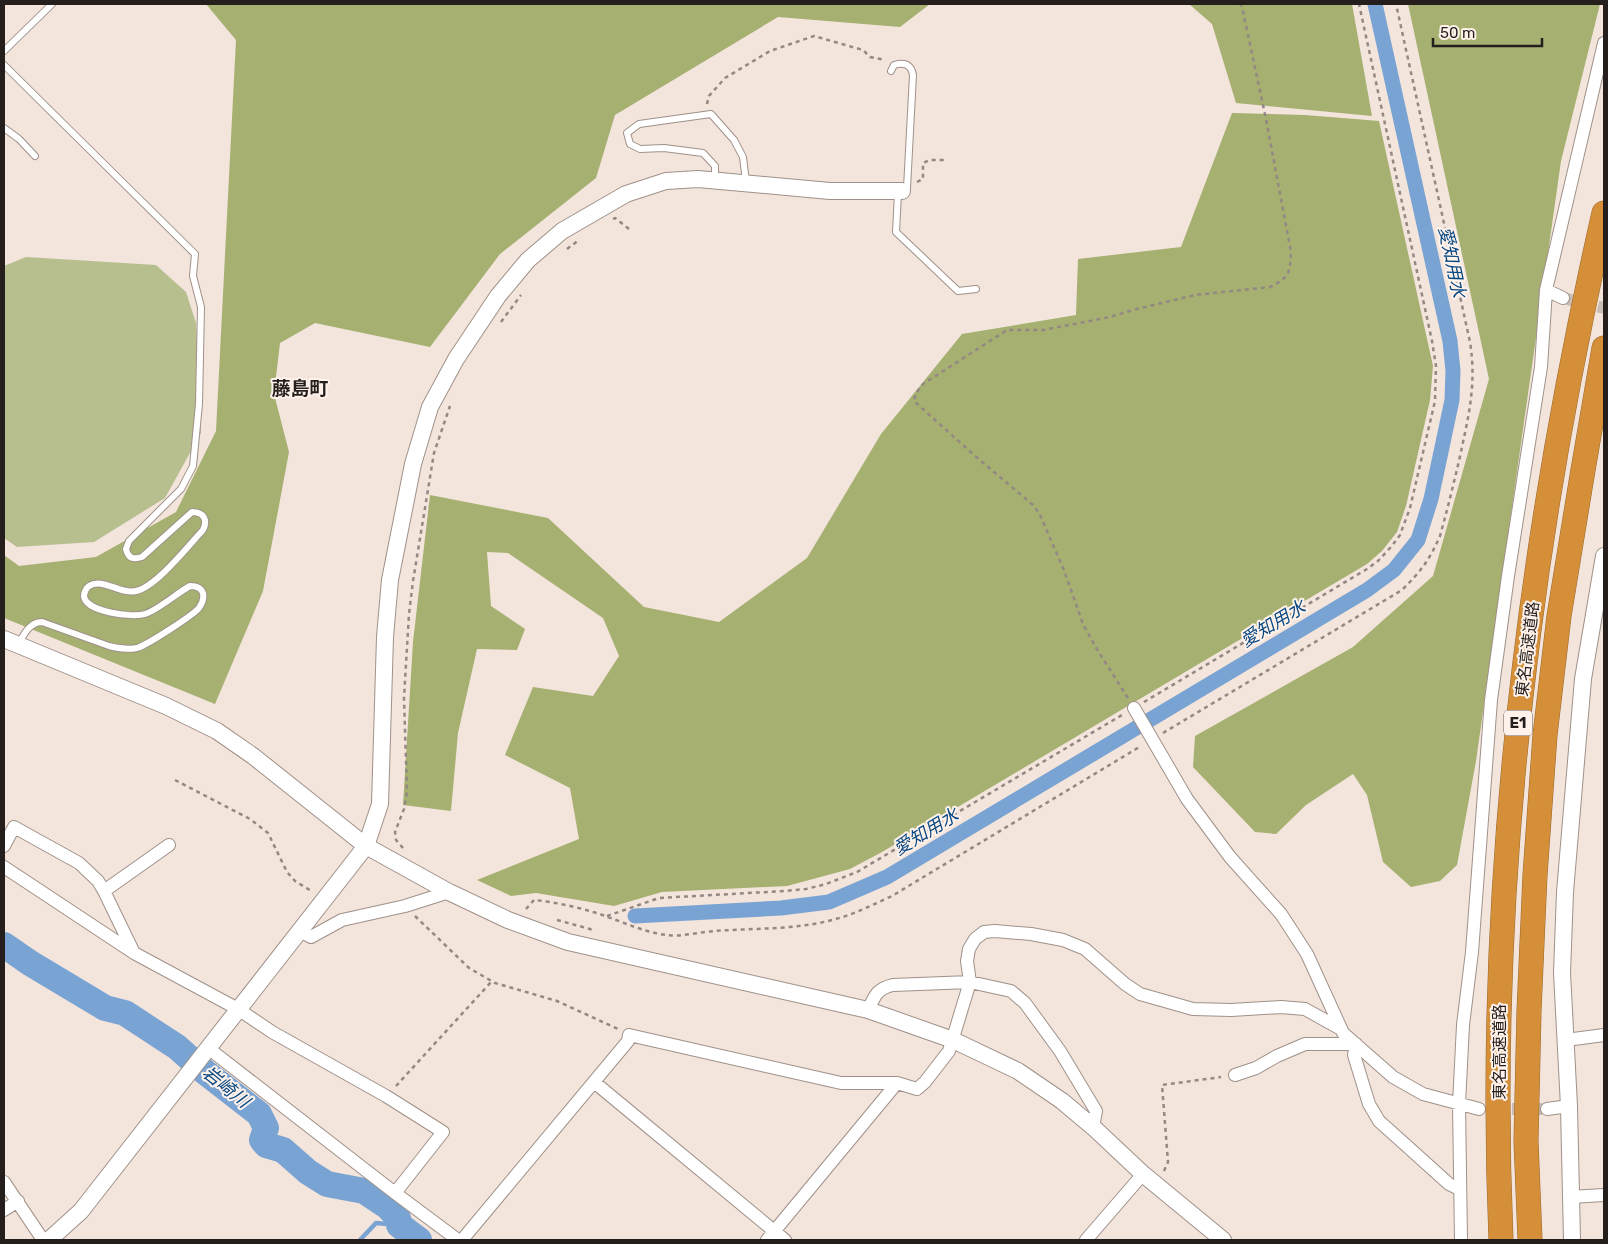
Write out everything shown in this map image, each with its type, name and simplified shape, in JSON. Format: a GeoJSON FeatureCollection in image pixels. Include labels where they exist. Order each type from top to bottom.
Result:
{"type":"FeatureCollection","features":[{"type":"Feature","properties":{"kind":"highway","name":"東名高速道路"},"geometry":{"type":"LineString","coordinates":[[1501,1240],[1498,1177],[1498,1013],[1506,853],[1519,714],[1533,598],[1556,446],[1587,287],[1604,213]]}},
{"type":"Feature","properties":{"kind":"highway","name":"東名高速道路"},"geometry":{"type":"LineString","coordinates":[[1530,1240],[1526,1141],[1529,1011],[1535,875],[1546,735],[1560,616],[1604,348]]}},
{"type":"Feature","properties":{"kind":"street"},"geometry":{"type":"LineString","coordinates":[[1461,1240],[1459,1104],[1491,700],[1508,576],[1541,367],[1546,290],[1604,44]]}},
{"type":"Feature","properties":{"kind":"street"},"geometry":{"type":"LineString","coordinates":[[49,1240],[82,1211],[366,846],[380,804],[385,636],[390,580],[414,464],[430,407],[456,359],[498,296],[528,260],[562,231],[626,194],[658,183],[698,178],[830,191],[900,191]]}},
{"type":"Feature","properties":{"kind":"street"},"geometry":{"type":"LineString","coordinates":[[1546,290],[1564,298]]}},
{"type":"Feature","properties":{"kind":"street"},"geometry":{"type":"LineString","coordinates":[[1572,1240],[1562,973],[1565,892],[1583,679],[1604,556]]}},
{"type":"Feature","properties":{"kind":"street"},"geometry":{"type":"LineString","coordinates":[[11,642],[166,706],[217,732],[253,756],[366,846],[450,892],[508,920],[568,942],[868,1010],[953,1040],[1018,1071],[1062,1101],[1143,1174],[1223,1240]]}},
{"type":"Feature","properties":{"kind":"street"},"geometry":{"type":"LineString","coordinates":[[1134,708],[1187,799],[1230,857],[1281,914],[1307,954],[1339,1028],[1343,1033],[1393,1077],[1422,1094],[1479,1109]]}},
{"type":"Feature","properties":{"kind":"street"},"geometry":{"type":"LineString","coordinates":[[4,846],[14,826],[80,863],[98,881],[134,952]]}},
{"type":"Feature","properties":{"kind":"street"},"geometry":{"type":"LineString","coordinates":[[104,891],[169,845]]}},
{"type":"Feature","properties":{"kind":"street"},"geometry":{"type":"LineString","coordinates":[[4,867],[134,952],[386,1096],[443,1132],[395,1193]]}},
{"type":"Feature","properties":{"kind":"street"},"geometry":{"type":"LineString","coordinates":[[300,930],[311,937],[342,920],[405,906],[450,892]]}},
{"type":"Feature","properties":{"kind":"street"},"geometry":{"type":"LineString","coordinates":[[207,1050],[460,1240],[628,1041],[629,1035],[841,1083],[897,1083],[917,1089],[925,1082],[949,1051],[970,982],[967,960],[969,949],[975,939],[984,932],[1031,934],[1063,940],[1085,949],[1125,984],[1140,994],[1193,1009],[1231,1010],[1282,1007],[1305,1009],[1339,1028]]}},
{"type":"Feature","properties":{"kind":"street"},"geometry":{"type":"LineString","coordinates":[[868,1010],[878,991],[893,985],[970,982],[1012,991],[1025,1003],[1060,1051],[1096,1111],[1093,1127]]}},
{"type":"Feature","properties":{"kind":"street"},"geometry":{"type":"LineString","coordinates":[[1566,1040],[1604,1035]]}},
{"type":"Feature","properties":{"kind":"street"},"geometry":{"type":"LineString","coordinates":[[1235,1075],[1256,1068],[1277,1056],[1305,1044],[1356,1044]]}},
{"type":"Feature","properties":{"kind":"street"},"geometry":{"type":"LineString","coordinates":[[1356,1044],[1354,1055],[1369,1104],[1379,1121],[1449,1184],[1459,1189]]}},
{"type":"Feature","properties":{"kind":"street"},"geometry":{"type":"LineString","coordinates":[[594,1082],[771,1236],[785,1240]]}},
{"type":"Feature","properties":{"kind":"street"},"geometry":{"type":"LineString","coordinates":[[771,1236],[897,1083]]}},
{"type":"Feature","properties":{"kind":"street"},"geometry":{"type":"LineString","coordinates":[[1547,1109],[1568,1106]]}},
{"type":"Feature","properties":{"kind":"street"},"geometry":{"type":"LineString","coordinates":[[1086,1240],[1143,1174]]}},
{"type":"Feature","properties":{"kind":"street"},"geometry":{"type":"LineString","coordinates":[[4,1182],[43,1240]]}},
{"type":"Feature","properties":{"kind":"street"},"geometry":{"type":"LineString","coordinates":[[1570,1197],[1604,1195]]}},
{"type":"Feature","properties":{"kind":"street"},"geometry":{"type":"LineString","coordinates":[[4,1210],[18,1201]]}},
{"type":"Feature","properties":{"kind":"lane"},"geometry":{"type":"LineString","coordinates":[[4,51],[52,4]]}},
{"type":"Feature","properties":{"kind":"lane"},"geometry":{"type":"LineString","coordinates":[[890,70],[894,65],[901,63],[908,65],[913,75],[907,188],[900,191],[896,232],[958,291],[976,290]]}},
{"type":"Feature","properties":{"kind":"lane"},"geometry":{"type":"LineString","coordinates":[[4,65],[195,254],[193,276],[202,307],[199,404],[193,466],[180,489],[129,541],[126,549],[128,555],[137,559],[142,556],[192,512],[202,514],[206,525],[155,581],[145,588],[130,592],[120,591],[104,584],[96,584],[89,586],[85,591],[86,602],[92,607],[106,612],[138,616],[147,614],[190,586],[197,586],[202,590],[202,602],[193,613],[138,647],[120,648],[109,646],[42,622],[36,622],[23,635],[11,642]]}},
{"type":"Feature","properties":{"kind":"lane"},"geometry":{"type":"LineString","coordinates":[[715,180],[715,166],[703,153],[664,148],[640,149],[630,144],[627,133],[639,124],[711,114],[734,140],[743,158],[746,183]]}},
{"type":"Feature","properties":{"kind":"lane"},"geometry":{"type":"LineString","coordinates":[[4,128],[19,139],[35,156]]}},
{"type":"Feature","properties":{"kind":"path"},"geometry":{"type":"LineString","coordinates":[[1134,708],[1083,624],[1064,570],[1039,513],[1033,505],[974,456],[914,400],[923,384],[1007,330],[1043,330],[1110,317],[1195,295],[1270,287],[1280,282],[1290,271],[1290,242],[1266,119],[1240,4]]}},
{"type":"Feature","properties":{"kind":"path"},"geometry":{"type":"LineString","coordinates":[[606,916],[659,898],[799,890],[826,884],[857,872],[1339,586],[1378,561],[1392,547],[1400,534],[1410,508],[1435,401],[1436,366],[1359,4]]}},
{"type":"Feature","properties":{"kind":"path"},"geometry":{"type":"LineString","coordinates":[[518,906],[526,909],[534,900],[548,901],[606,916],[634,928],[668,936],[814,924],[858,912],[892,896],[1391,598],[1421,572],[1440,536],[1471,409],[1473,361],[1396,4]]}},
{"type":"Feature","properties":{"kind":"path"},"geometry":{"type":"LineString","coordinates":[[704,115],[709,96],[725,78],[770,51],[814,36],[863,50],[875,59],[887,60]]}},
{"type":"Feature","properties":{"kind":"path"},"geometry":{"type":"LineString","coordinates":[[915,173],[914,183],[923,179],[924,163],[930,160],[947,160]]}},
{"type":"Feature","properties":{"kind":"path"},"geometry":{"type":"LineString","coordinates":[[606,223],[615,218],[629,229]]}},
{"type":"Feature","properties":{"kind":"path"},"geometry":{"type":"LineString","coordinates":[[563,252],[582,239]]}},
{"type":"Feature","properties":{"kind":"path"},"geometry":{"type":"LineString","coordinates":[[498,326],[525,288]]}},
{"type":"Feature","properties":{"kind":"path"},"geometry":{"type":"LineString","coordinates":[[406,852],[396,840],[395,832],[404,809],[407,792],[404,698],[409,614],[434,453],[452,399]]}},
{"type":"Feature","properties":{"kind":"path"},"geometry":{"type":"LineString","coordinates":[[175,780],[250,819],[268,834],[287,872],[295,881],[323,900]]}},
{"type":"Feature","properties":{"kind":"path"},"geometry":{"type":"LineString","coordinates":[[405,906],[469,968],[492,982],[514,990],[557,1001],[629,1035]]}},
{"type":"Feature","properties":{"kind":"path"},"geometry":{"type":"LineString","coordinates":[[386,1096],[492,982]]}},
{"type":"Feature","properties":{"kind":"path"},"geometry":{"type":"LineString","coordinates":[[1159,1187],[1168,1162],[1162,1084],[1235,1075]]}},
{"type":"Feature","properties":{"kind":"green space"},"geometry":{"type":"Polygon","coordinates":[[[206,4],[930,4],[900,27],[778,17],[615,115],[596,178],[500,254],[430,347],[315,323],[280,343],[274,394],[289,452],[263,591],[215,704],[4,618],[4,555],[19,566],[96,557],[176,512],[216,431],[236,40],[206,4]]]}},
{"type":"Feature","properties":{"kind":"green space"},"geometry":{"type":"Polygon","coordinates":[[[1189,4],[1352,4],[1372,116],[1236,103],[1212,24],[1189,4]]]}},
{"type":"Feature","properties":{"kind":"green space"},"geometry":{"type":"Polygon","coordinates":[[[1408,4],[1600,4],[1561,161],[1476,761],[1457,865],[1440,881],[1411,887],[1383,862],[1367,795],[1353,774],[1306,805],[1276,834],[1255,832],[1193,767],[1195,736],[1353,647],[1433,576],[1489,379],[1408,4]]]}},
{"type":"Feature","properties":{"kind":"green space"},"geometry":{"type":"Polygon","coordinates":[[[1232,113],[1305,115],[1379,121],[1433,366],[1430,400],[1406,506],[1397,532],[1382,551],[1367,564],[882,852],[850,869],[787,886],[662,892],[614,906],[536,893],[511,896],[477,880],[579,839],[570,788],[505,755],[533,687],[593,696],[619,656],[603,618],[508,553],[487,552],[491,606],[525,629],[517,650],[477,649],[458,733],[451,811],[403,805],[413,642],[430,495],[548,518],[644,607],[719,622],[807,558],[881,434],[962,334],[1076,315],[1078,259],[1181,247],[1232,113]]]}},
{"type":"Feature","properties":{"kind":"green space"},"geometry":{"type":"Polygon","coordinates":[[[26,257],[156,265],[186,292],[196,323],[201,433],[165,498],[94,542],[17,547],[4,538],[4,266],[26,257]]]}},
{"type":"Feature","properties":{"kind":"waterway","name":"愛知用水"},"geometry":{"type":"LineString","coordinates":[[635,916],[781,908],[829,902],[887,877],[1367,590],[1394,570],[1418,540],[1431,499],[1452,400],[1453,371],[1450,341],[1375,4]]}},
{"type":"Feature","properties":{"kind":"waterway","name":"岩崎川"},"geometry":{"type":"LineString","coordinates":[[4,945],[30,963],[105,1008],[125,1013],[177,1047],[205,1072],[259,1114],[266,1128],[262,1140],[266,1145],[283,1150],[308,1172],[327,1184],[364,1191],[388,1207],[398,1218],[399,1225],[419,1240]]}},
{"type":"Feature","properties":{"kind":"waterway","name":"愛知用水"},"geometry":{"type":"LineString","coordinates":[[360,1240],[376,1223],[399,1225]]}},
{"type":"Feature","properties":{"kind":"tunnel"},"geometry":{"type":"LineString","coordinates":[[1563,298],[1604,308]]}},
{"type":"Feature","properties":{"kind":"tunnel"},"geometry":{"type":"LineString","coordinates":[[1494,1109],[1547,1109]]}},
{"type":"Feature","properties":{"kind":"district","name":"藤島町"},"geometry":{"type":"Point","coordinates":[300,388]}}]}
